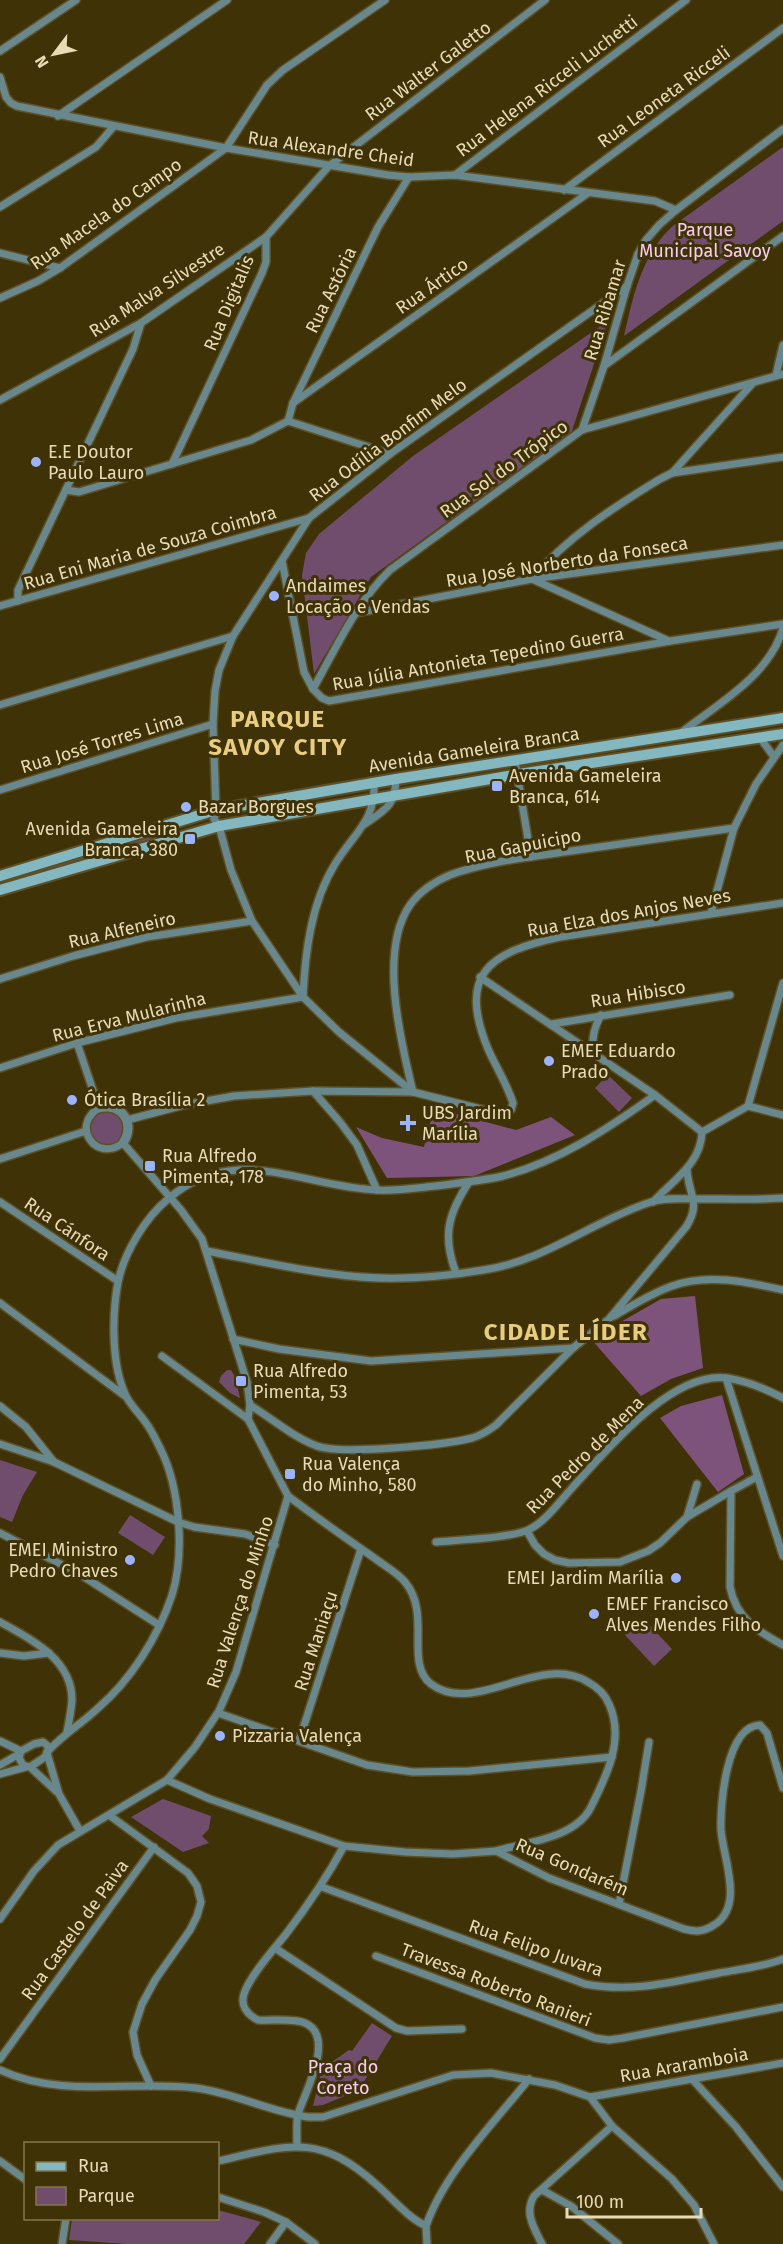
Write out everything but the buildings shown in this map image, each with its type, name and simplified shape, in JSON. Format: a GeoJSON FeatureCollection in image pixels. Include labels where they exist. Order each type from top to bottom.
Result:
{"type":"FeatureCollection","features":[{"type":"Feature","properties":{"kind":"main road","name":"Avenida Gameleira Branca"},"geometry":{"type":"LineString","coordinates":[[0,876],[216,810],[783,718]]}},
{"type":"Feature","properties":{"kind":"main road","name":"Avenida Gameleira Branca"},"geometry":{"type":"LineString","coordinates":[[0,890],[219,826],[519,774],[783,734]]}},
{"type":"Feature","properties":{"kind":"main road"},"geometry":{"type":"LineString","coordinates":[[663,736],[665,752]]}},
{"type":"Feature","properties":{"kind":"street"},"geometry":{"type":"LineString","coordinates":[[0,51],[76,0]]}},
{"type":"Feature","properties":{"kind":"street"},"geometry":{"type":"LineString","coordinates":[[58,116],[227,0]]}},
{"type":"Feature","properties":{"kind":"street"},"geometry":{"type":"LineString","coordinates":[[226,148],[267,85],[283,70],[385,0]]}},
{"type":"Feature","properties":{"kind":"street","name":"Rua Walter Galetto"},"geometry":{"type":"LineString","coordinates":[[328,166],[545,0]]}},
{"type":"Feature","properties":{"kind":"street","name":"Rua Helena Ricceli Luchetti"},"geometry":{"type":"LineString","coordinates":[[455,175],[686,0]]}},
{"type":"Feature","properties":{"kind":"street","name":"Rua Leoneta Ricceli"},"geometry":{"type":"LineString","coordinates":[[564,190],[783,28]]}},
{"type":"Feature","properties":{"kind":"street","name":"Rua Alexandre Cheid"},"geometry":{"type":"LineString","coordinates":[[0,77],[6,97],[10,102],[17,106],[58,116],[328,166],[409,177],[455,175],[655,201],[676,210]]}},
{"type":"Feature","properties":{"kind":"street"},"geometry":{"type":"LineString","coordinates":[[0,207],[96,147],[114,126]]}},
{"type":"Feature","properties":{"kind":"street","name":"Rua Ribamar"},"geometry":{"type":"LineString","coordinates":[[582,430],[604,366],[627,286],[645,240],[676,210],[783,129]]}},
{"type":"Feature","properties":{"kind":"street","name":"Rua Macela do Campo"},"geometry":{"type":"LineString","coordinates":[[0,298],[60,268],[226,148]]}},
{"type":"Feature","properties":{"kind":"street","name":"Rua Digitalis"},"geometry":{"type":"LineString","coordinates":[[172,464],[262,273],[266,262],[266,237],[328,166]]}},
{"type":"Feature","properties":{"kind":"street","name":"Rua Astória"},"geometry":{"type":"LineString","coordinates":[[288,421],[293,403],[378,227],[409,177]]}},
{"type":"Feature","properties":{"kind":"street","name":"Rua Ártico"},"geometry":{"type":"LineString","coordinates":[[293,403],[588,193]]}},
{"type":"Feature","properties":{"kind":"street"},"geometry":{"type":"LineString","coordinates":[[604,366],[783,236]]}},
{"type":"Feature","properties":{"kind":"street","name":"Rua Malva Silvestre"},"geometry":{"type":"LineString","coordinates":[[0,400],[141,323],[266,237]]}},
{"type":"Feature","properties":{"kind":"street"},"geometry":{"type":"LineString","coordinates":[[0,253],[60,268]]}},
{"type":"Feature","properties":{"kind":"street","name":"Rua Odília Bonfim Melo"},"geometry":{"type":"LineString","coordinates":[[219,826],[223,818],[216,810],[213,724],[219,670],[233,636],[309,518],[390,454],[627,286]]}},
{"type":"Feature","properties":{"kind":"street"},"geometry":{"type":"LineString","coordinates":[[18,601],[18,590],[133,349],[141,323]]}},
{"type":"Feature","properties":{"kind":"street"},"geometry":{"type":"LineString","coordinates":[[780,374],[783,345]]}},
{"type":"Feature","properties":{"kind":"street","name":"Rua Sol do Trópico"},"geometry":{"type":"LineString","coordinates":[[313,689],[356,613],[372,589],[390,570],[582,430],[780,374]]}},
{"type":"Feature","properties":{"kind":"street"},"geometry":{"type":"LineString","coordinates":[[670,641],[532,579],[577,535],[672,473],[754,382]]}},
{"type":"Feature","properties":{"kind":"street"},"geometry":{"type":"LineString","coordinates":[[66,490],[80,492],[251,440],[288,421],[390,454]]}},
{"type":"Feature","properties":{"kind":"street"},"geometry":{"type":"LineString","coordinates":[[672,473],[783,457]]}},
{"type":"Feature","properties":{"kind":"street","name":"Rua Eni Maria de Souza Coimbra"},"geometry":{"type":"LineString","coordinates":[[0,606],[309,518]]}},
{"type":"Feature","properties":{"kind":"street","name":"Rua José Norberto da Fonseca"},"geometry":{"type":"LineString","coordinates":[[356,613],[532,579],[783,544]]}},
{"type":"Feature","properties":{"kind":"street","name":"Rua Júlia Antonieta Tepedino Guerra"},"geometry":{"type":"LineString","coordinates":[[282,561],[304,672],[313,689],[322,698],[334,701],[670,641],[783,624]]}},
{"type":"Feature","properties":{"kind":"street"},"geometry":{"type":"LineString","coordinates":[[682,733],[762,666],[774,651],[783,628]]}},
{"type":"Feature","properties":{"kind":"street"},"geometry":{"type":"LineString","coordinates":[[0,705],[233,636]]}},
{"type":"Feature","properties":{"kind":"street","name":"Rua José Torres Lima"},"geometry":{"type":"LineString","coordinates":[[0,790],[213,724]]}},
{"type":"Feature","properties":{"kind":"street"},"geometry":{"type":"LineString","coordinates":[[761,738],[774,757]]}},
{"type":"Feature","properties":{"kind":"street"},"geometry":{"type":"LineString","coordinates":[[711,913],[734,828],[756,784],[783,745]]}},
{"type":"Feature","properties":{"kind":"street"},"geometry":{"type":"LineString","coordinates":[[515,761],[531,856]]}},
{"type":"Feature","properties":{"kind":"street"},"geometry":{"type":"LineString","coordinates":[[365,824],[387,808],[395,796],[396,779]]}},
{"type":"Feature","properties":{"kind":"street"},"geometry":{"type":"LineString","coordinates":[[303,997],[305,957],[320,898],[334,864],[365,824],[375,800],[374,783]]}},
{"type":"Feature","properties":{"kind":"street"},"geometry":{"type":"LineString","coordinates":[[219,826],[231,870],[252,921],[303,997],[339,1032],[413,1092]]}},
{"type":"Feature","properties":{"kind":"street","name":"Rua Gapuicipo"},"geometry":{"type":"LineString","coordinates":[[413,1092],[396,1014],[394,968],[401,925],[409,906],[418,895],[449,875],[531,856],[734,828]]}},
{"type":"Feature","properties":{"kind":"street","name":"Rua Elza dos Anjos Neves"},"geometry":{"type":"LineString","coordinates":[[480,977],[496,959],[526,944],[783,903]]}},
{"type":"Feature","properties":{"kind":"street","name":"Rua Alfeneiro"},"geometry":{"type":"LineString","coordinates":[[0,979],[73,956],[147,937],[252,921]]}},
{"type":"Feature","properties":{"kind":"street"},"geometry":{"type":"LineString","coordinates":[[127,1120],[184,1105],[234,1096],[313,1091],[413,1092],[505,1113],[513,1107],[512,1098],[480,1027],[477,996],[480,977],[655,1095],[702,1132]]}},
{"type":"Feature","properties":{"kind":"street"},"geometry":{"type":"LineString","coordinates":[[748,1106],[783,983]]}},
{"type":"Feature","properties":{"kind":"street","name":"Rua Hibisco"},"geometry":{"type":"LineString","coordinates":[[552,1024],[729,995]]}},
{"type":"Feature","properties":{"kind":"street","name":"Rua Erva Mularinha"},"geometry":{"type":"LineString","coordinates":[[0,1068],[77,1043],[176,1018],[303,997]]}},
{"type":"Feature","properties":{"kind":"street"},"geometry":{"type":"LineString","coordinates":[[593,1052],[594,1028],[601,1015]]}},
{"type":"Feature","properties":{"kind":"street"},"geometry":{"type":"LineString","coordinates":[[77,1043],[99,1108]]}},
{"type":"Feature","properties":{"kind":"street"},"geometry":{"type":"LineString","coordinates":[[313,1091],[357,1145],[377,1190]]}},
{"type":"Feature","properties":{"kind":"street"},"geometry":{"type":"LineString","coordinates":[[126,1396],[116,1366],[114,1346],[118,1281],[133,1244],[151,1217],[169,1198],[187,1185],[207,1175],[226,1170],[253,1169],[377,1190],[469,1182],[503,1176],[555,1156],[610,1126],[655,1095]]}},
{"type":"Feature","properties":{"kind":"street"},"geometry":{"type":"LineString","coordinates":[[702,1132],[748,1106],[783,1115]]}},
{"type":"Feature","properties":{"kind":"street"},"geometry":{"type":"LineString","coordinates":[[112,1107],[124,1114],[127,1120],[128,1132],[123,1143],[111,1149],[98,1147],[92,1143],[86,1131],[89,1117],[99,1108],[112,1107]]}},
{"type":"Feature","properties":{"kind":"street"},"geometry":{"type":"LineString","coordinates":[[0,1159],[86,1131]]}},
{"type":"Feature","properties":{"kind":"street"},"geometry":{"type":"LineString","coordinates":[[653,1202],[687,1168],[699,1151],[702,1132]]}},
{"type":"Feature","properties":{"kind":"street"},"geometry":{"type":"LineString","coordinates":[[123,1143],[192,1224],[202,1239],[247,1382],[250,1405],[248,1419],[162,1356]]}},
{"type":"Feature","properties":{"kind":"street"},"geometry":{"type":"LineString","coordinates":[[609,1319],[694,1215],[694,1199],[689,1187],[687,1168]]}},
{"type":"Feature","properties":{"kind":"street"},"geometry":{"type":"LineString","coordinates":[[456,1273],[449,1255],[449,1222],[455,1205],[469,1182]]}},
{"type":"Feature","properties":{"kind":"street"},"geometry":{"type":"LineString","coordinates":[[207,1251],[333,1274],[396,1278],[482,1271],[514,1264],[542,1254],[597,1226],[653,1202],[783,1198]]}},
{"type":"Feature","properties":{"kind":"street"},"geometry":{"type":"LineString","coordinates":[[770,1199],[783,1204]]}},
{"type":"Feature","properties":{"kind":"street","name":"Rua Cánfora"},"geometry":{"type":"LineString","coordinates":[[0,1202],[118,1281]]}},
{"type":"Feature","properties":{"kind":"street"},"geometry":{"type":"LineString","coordinates":[[250,1405],[300,1437],[326,1449],[342,1450],[457,1441],[485,1434],[573,1348],[609,1319],[647,1297],[682,1284],[725,1279],[783,1290]]}},
{"type":"Feature","properties":{"kind":"street"},"geometry":{"type":"LineString","coordinates":[[0,1303],[126,1396],[148,1425],[171,1473],[178,1522],[175,1585],[159,1625],[136,1667],[98,1709],[66,1733],[48,1752],[28,1767],[0,1774]]}},
{"type":"Feature","properties":{"kind":"street"},"geometry":{"type":"LineString","coordinates":[[233,1339],[371,1361],[573,1348]]}},
{"type":"Feature","properties":{"kind":"street"},"geometry":{"type":"LineString","coordinates":[[726,1378],[783,1556]]}},
{"type":"Feature","properties":{"kind":"street","name":"Rua Pedro de Mena"},"geometry":{"type":"LineString","coordinates":[[436,1542],[527,1531],[542,1520],[602,1455],[653,1406],[689,1385],[703,1380],[726,1378],[748,1383],[783,1398]]}},
{"type":"Feature","properties":{"kind":"street"},"geometry":{"type":"LineString","coordinates":[[0,1406],[26,1427],[54,1462]]}},
{"type":"Feature","properties":{"kind":"street","name":"Rua Valença do Minho"},"geometry":{"type":"LineString","coordinates":[[0,1919],[45,1858],[58,1845],[167,1780],[195,1747],[218,1713],[236,1672],[288,1496],[248,1419]]}},
{"type":"Feature","properties":{"kind":"street"},"geometry":{"type":"LineString","coordinates":[[0,1444],[54,1462],[178,1522],[194,1527],[245,1534],[275,1545]]}},
{"type":"Feature","properties":{"kind":"street"},"geometry":{"type":"LineString","coordinates":[[527,1531],[540,1549],[555,1560],[569,1563],[611,1563],[648,1551],[660,1543],[687,1517],[757,1477]]}},
{"type":"Feature","properties":{"kind":"street"},"geometry":{"type":"LineString","coordinates":[[687,1517],[697,1484]]}},
{"type":"Feature","properties":{"kind":"street"},"geometry":{"type":"LineString","coordinates":[[731,1491],[730,1587],[732,1601],[740,1614],[751,1624],[783,1645]]}},
{"type":"Feature","properties":{"kind":"street"},"geometry":{"type":"LineString","coordinates":[[288,1496],[405,1581],[413,1595],[419,1622],[418,1662],[421,1672],[439,1689],[449,1693],[466,1693],[537,1676],[561,1673],[583,1678],[596,1686],[607,1699],[614,1715],[617,1731],[612,1757],[590,1809],[575,1826],[558,1835],[496,1851]]}},
{"type":"Feature","properties":{"kind":"street"},"geometry":{"type":"LineString","coordinates":[[0,1533],[68,1568],[159,1625]]}},
{"type":"Feature","properties":{"kind":"street","name":"Rua Maniaçu"},"geometry":{"type":"LineString","coordinates":[[299,1741],[362,1549]]}},
{"type":"Feature","properties":{"kind":"street"},"geometry":{"type":"LineString","coordinates":[[0,1622],[49,1653],[65,1672],[71,1689],[71,1707],[66,1733]]}},
{"type":"Feature","properties":{"kind":"street"},"geometry":{"type":"LineString","coordinates":[[0,1653],[24,1656],[49,1653]]}},
{"type":"Feature","properties":{"kind":"street"},"geometry":{"type":"LineString","coordinates":[[218,1713],[367,1765],[413,1772],[459,1772],[612,1757]]}},
{"type":"Feature","properties":{"kind":"street","name":"Rua Gondarém"},"geometry":{"type":"LineString","coordinates":[[167,1780],[210,1799],[344,1845],[405,1852],[453,1854],[496,1851],[549,1878],[691,1931],[705,1930],[720,1922],[726,1912],[730,1895],[721,1831],[721,1806],[734,1749],[740,1735],[752,1726],[760,1725],[767,1733],[783,1788]]}},
{"type":"Feature","properties":{"kind":"street"},"geometry":{"type":"LineString","coordinates":[[0,1765],[34,1744],[66,1733]]}},
{"type":"Feature","properties":{"kind":"street"},"geometry":{"type":"LineString","coordinates":[[0,1741],[20,1753]]}},
{"type":"Feature","properties":{"kind":"street"},"geometry":{"type":"LineString","coordinates":[[45,1742],[58,1794]]}},
{"type":"Feature","properties":{"kind":"street"},"geometry":{"type":"LineString","coordinates":[[618,1904],[636,1823],[649,1742]]}},
{"type":"Feature","properties":{"kind":"street"},"geometry":{"type":"LineString","coordinates":[[20,1753],[21,1762],[58,1794],[80,1831]]}},
{"type":"Feature","properties":{"kind":"street"},"geometry":{"type":"LineString","coordinates":[[109,1815],[188,1873],[197,1886],[201,1902],[190,1930],[155,1980],[142,2004],[133,2031],[137,2055],[151,2086]]}},
{"type":"Feature","properties":{"kind":"street"},"geometry":{"type":"LineString","coordinates":[[297,2146],[297,2116],[318,2054],[319,2041],[316,2032],[311,2026],[300,2021],[258,2020],[248,2013],[243,2002],[246,1989],[321,1887],[344,1845]]}},
{"type":"Feature","properties":{"kind":"street","name":"Rua Castelo de Paiva"},"geometry":{"type":"LineString","coordinates":[[0,2059],[154,1847]]}},
{"type":"Feature","properties":{"kind":"street","name":"Rua Felipo Juvara"},"geometry":{"type":"LineString","coordinates":[[321,1887],[585,1984],[603,1988],[621,1989],[653,1985],[783,1959]]}},
{"type":"Feature","properties":{"kind":"street"},"geometry":{"type":"LineString","coordinates":[[275,1948],[396,2028],[406,2031],[462,2029]]}},
{"type":"Feature","properties":{"kind":"street","name":"Travessa Roberto Ranieri"},"geometry":{"type":"LineString","coordinates":[[376,1956],[602,2039],[623,2038],[783,2007]]}},
{"type":"Feature","properties":{"kind":"street","name":"Rua Araramboia"},"geometry":{"type":"LineString","coordinates":[[590,2097],[783,2063]]}},
{"type":"Feature","properties":{"kind":"street"},"geometry":{"type":"LineString","coordinates":[[0,2070],[34,2081],[67,2086],[151,2086],[213,2091],[297,2116],[323,2116],[453,2075],[491,2073],[555,2085],[590,2097],[612,2126],[672,2179],[693,2205],[712,2243]]}},
{"type":"Feature","properties":{"kind":"street"},"geometry":{"type":"LineString","coordinates":[[427,2244],[426,2226],[449,2179],[529,2079]]}},
{"type":"Feature","properties":{"kind":"street"},"geometry":{"type":"LineString","coordinates":[[692,2079],[736,2127],[783,2187]]}},
{"type":"Feature","properties":{"kind":"street"},"geometry":{"type":"LineString","coordinates":[[542,2244],[529,2214],[534,2196],[612,2126]]}},
{"type":"Feature","properties":{"kind":"street"},"geometry":{"type":"LineString","coordinates":[[219,2161],[297,2146],[319,2148],[338,2155],[354,2165],[409,2214],[426,2226]]}},
{"type":"Feature","properties":{"kind":"street"},"geometry":{"type":"LineString","coordinates":[[0,2161],[24,2179]]}},
{"type":"Feature","properties":{"kind":"street"},"geometry":{"type":"LineString","coordinates":[[542,2190],[571,2206],[618,2244]]}},
{"type":"Feature","properties":{"kind":"street"},"geometry":{"type":"LineString","coordinates":[[219,2197],[286,2222],[315,2244]]}},
{"type":"Feature","properties":{"kind":"street"},"geometry":{"type":"LineString","coordinates":[[62,2244],[66,2220]]}},
{"type":"Feature","properties":{"kind":"street"},"geometry":{"type":"LineString","coordinates":[[270,2244],[286,2222]]}},
{"type":"Feature","properties":{"kind":"green space","name":"Parque Municipal Savoy"},"geometry":{"type":"Polygon","coordinates":[[[783,147],[783,221],[624,336],[640,276],[663,236],[674,225],[783,147]]]}},
{"type":"Feature","properties":{"kind":"green space"},"geometry":{"type":"Polygon","coordinates":[[[608,321],[572,431],[371,577],[314,674],[302,575],[306,553],[319,534],[413,456],[608,321]]]}},
{"type":"Feature","properties":{"kind":"green space"},"geometry":{"type":"Polygon","coordinates":[[[163,832],[164,835],[0,885],[0,881],[163,832]]]}},
{"type":"Feature","properties":{"kind":"green space"},"geometry":{"type":"Polygon","coordinates":[[[608,1075],[632,1098],[619,1112],[595,1088],[608,1075]]]}},
{"type":"Feature","properties":{"kind":"green space"},"geometry":{"type":"Polygon","coordinates":[[[107,1111],[119,1116],[124,1128],[119,1140],[107,1145],[95,1140],[90,1128],[95,1116],[107,1111]]]}},
{"type":"Feature","properties":{"kind":"green space"},"geometry":{"type":"Polygon","coordinates":[[[227,1370],[231,1370],[235,1377],[240,1398],[230,1393],[219,1382],[227,1370]]]}},
{"type":"Feature","properties":{"kind":"green space"},"geometry":{"type":"Polygon","coordinates":[[[0,1460],[37,1472],[23,1495],[12,1522],[0,1517],[0,1460]]]}},
{"type":"Feature","properties":{"kind":"green space"},"geometry":{"type":"Polygon","coordinates":[[[130,1515],[165,1537],[153,1555],[118,1533],[130,1515]]]}},
{"type":"Feature","properties":{"kind":"green space"},"geometry":{"type":"Polygon","coordinates":[[[643,1618],[672,1649],[654,1666],[625,1635],[643,1618]]]}},
{"type":"Feature","properties":{"kind":"green space"},"geometry":{"type":"Polygon","coordinates":[[[163,1799],[211,1816],[209,1829],[202,1836],[209,1843],[183,1852],[131,1817],[163,1799]]]}},
{"type":"Feature","properties":{"kind":"green space","name":"Praça do Coreto"},"geometry":{"type":"Polygon","coordinates":[[[372,2023],[392,2036],[359,2090],[323,2105],[313,2106],[322,2069],[349,2050],[352,2051],[372,2023]]]}},
{"type":"Feature","properties":{"kind":"green space"},"geometry":{"type":"Polygon","coordinates":[[[219,2210],[261,2222],[244,2244],[127,2244],[69,2240],[72,2220],[219,2220],[219,2210]]]}},
{"type":"Feature","properties":{"kind":"shaded area"},"geometry":{"type":"Polygon","coordinates":[[[434,1108],[516,1130],[551,1117],[575,1135],[474,1176],[387,1178],[356,1127],[382,1138],[424,1147],[434,1108]]]}},
{"type":"Feature","properties":{"kind":"shaded area"},"geometry":{"type":"Polygon","coordinates":[[[695,1296],[703,1368],[671,1379],[641,1396],[591,1339],[661,1299],[695,1296]]]}},
{"type":"Feature","properties":{"kind":"shaded area"},"geometry":{"type":"Polygon","coordinates":[[[722,1395],[744,1474],[718,1492],[660,1418],[681,1406],[722,1395]]]}},
{"type":"Feature","properties":{"kind":"place","name":"E.E Doutor Paulo Lauro"},"geometry":{"type":"Point","coordinates":[36,462]}},
{"type":"Feature","properties":{"kind":"place","name":"Andaimes Locação e Vendas"},"geometry":{"type":"Point","coordinates":[274,596]}},
{"type":"Feature","properties":{"kind":"place","name":"Avenida Gameleira Branca, 614"},"geometry":{"type":"Point","coordinates":[497,786]}},
{"type":"Feature","properties":{"kind":"place","name":"Bazar Borgues"},"geometry":{"type":"Point","coordinates":[186,807]}},
{"type":"Feature","properties":{"kind":"place","name":"Avenida Gameleira Branca, 380"},"geometry":{"type":"Point","coordinates":[190,839]}},
{"type":"Feature","properties":{"kind":"place","name":"EMEF Eduardo Prado"},"geometry":{"type":"Point","coordinates":[549,1061]}},
{"type":"Feature","properties":{"kind":"place","name":"Ótica Brasília 2"},"geometry":{"type":"Point","coordinates":[72,1100]}},
{"type":"Feature","properties":{"kind":"place","name":"UBS Jardim Marília"},"geometry":{"type":"Point","coordinates":[408,1123]}},
{"type":"Feature","properties":{"kind":"place","name":"Rua Alfredo Pimenta, 178"},"geometry":{"type":"Point","coordinates":[150,1166]}},
{"type":"Feature","properties":{"kind":"place","name":"Rua Alfredo Pimenta, 53"},"geometry":{"type":"Point","coordinates":[241,1381]}},
{"type":"Feature","properties":{"kind":"place","name":"Rua Valença do Minho, 580"},"geometry":{"type":"Point","coordinates":[290,1474]}},
{"type":"Feature","properties":{"kind":"place","name":"EMEI Ministro Pedro Chaves"},"geometry":{"type":"Point","coordinates":[130,1560]}},
{"type":"Feature","properties":{"kind":"place","name":"EMEI Jardim Marília"},"geometry":{"type":"Point","coordinates":[676,1578]}},
{"type":"Feature","properties":{"kind":"place","name":"EMEF Francisco Alves Mendes Filho"},"geometry":{"type":"Point","coordinates":[594,1614]}},
{"type":"Feature","properties":{"kind":"place","name":"Pizzaria Valença"},"geometry":{"type":"Point","coordinates":[220,1736]}},
{"type":"Feature","properties":{"kind":"district","name":"PARQUE SAVOY CITY"},"geometry":{"type":"Point","coordinates":[278,733]}},
{"type":"Feature","properties":{"kind":"district","name":"CIDADE LÍDER"},"geometry":{"type":"Point","coordinates":[566,1332]}}]}
